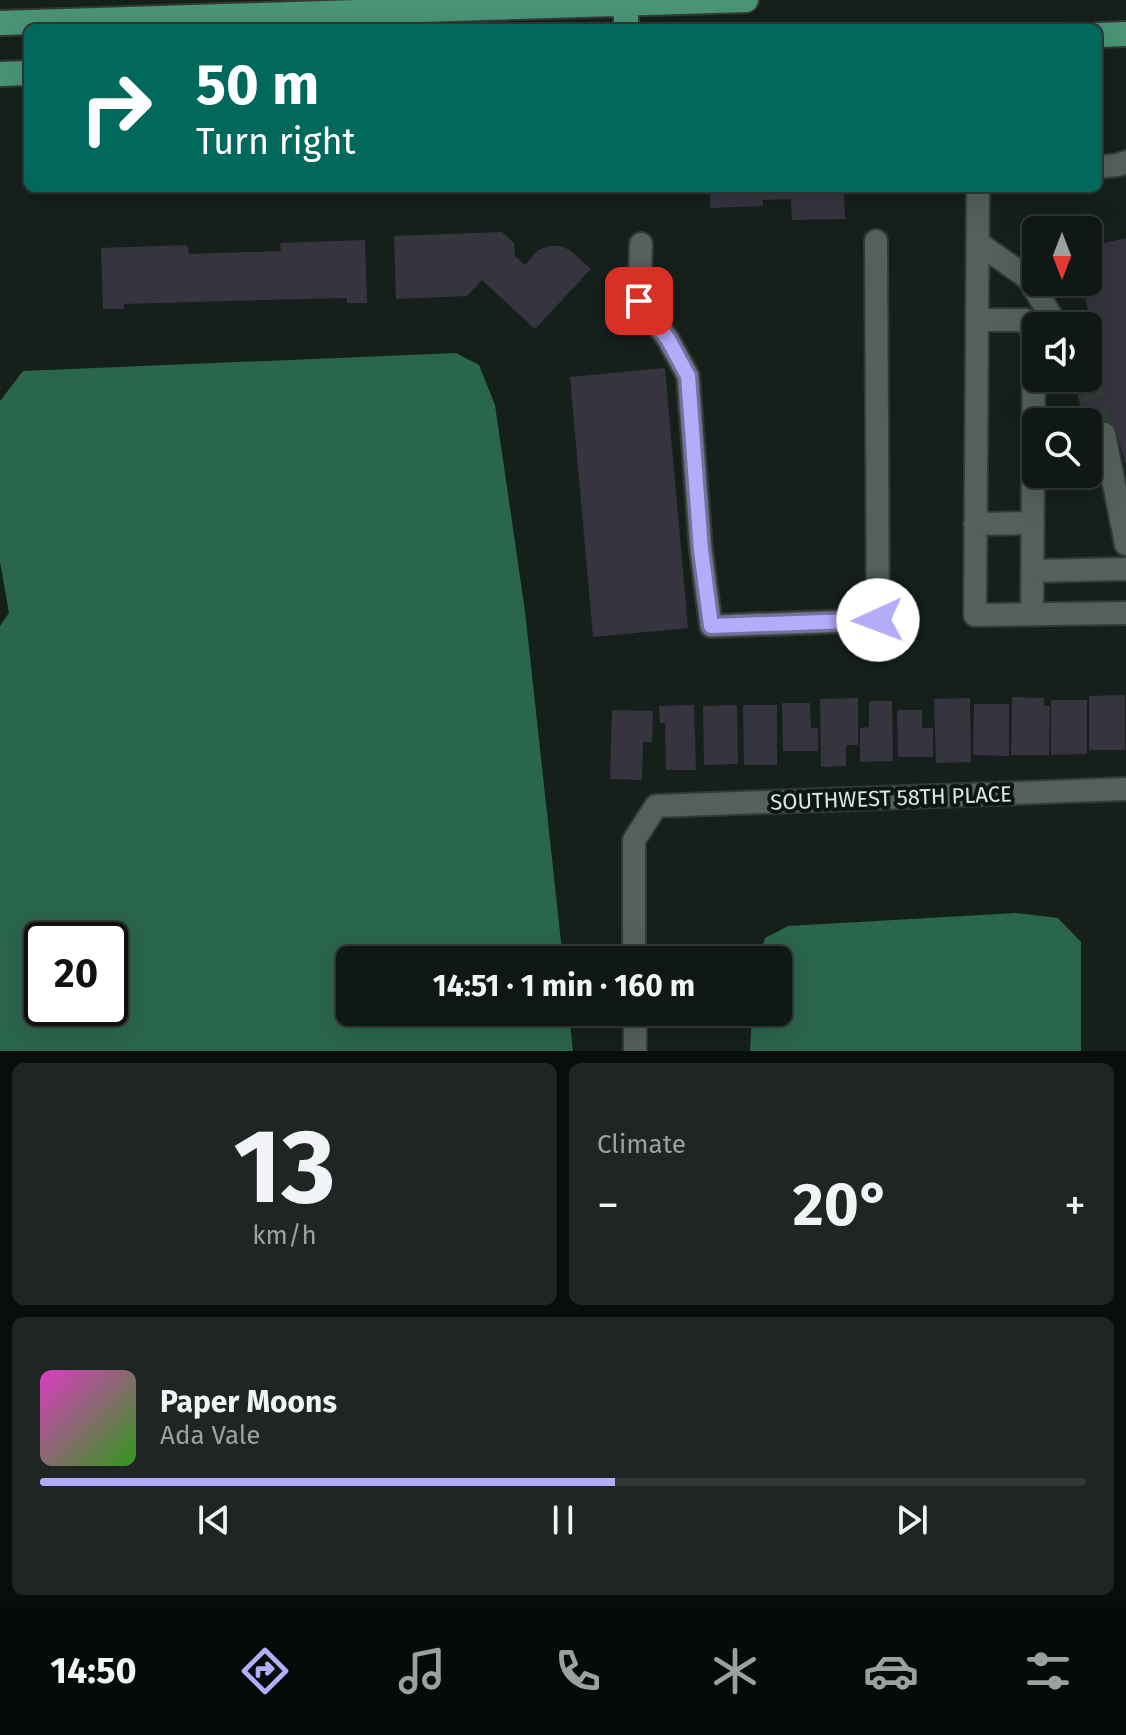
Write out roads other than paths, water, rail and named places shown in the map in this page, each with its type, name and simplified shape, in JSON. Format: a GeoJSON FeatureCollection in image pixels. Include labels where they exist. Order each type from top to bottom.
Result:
{"type":"FeatureCollection","features":[{"type":"Feature","properties":{"kind":"main road"},"geometry":{"type":"LineString","coordinates":[[0,23],[326,20],[626,2],[746,0]]}},
{"type":"Feature","properties":{"kind":"main road"},"geometry":{"type":"LineString","coordinates":[[626,2],[626,24]]}},
{"type":"Feature","properties":{"kind":"main road"},"geometry":{"type":"LineString","coordinates":[[1102,35],[1126,34]]}},
{"type":"Feature","properties":{"kind":"main road"},"geometry":{"type":"LineString","coordinates":[[0,74],[24,73]]}},
{"type":"Feature","properties":{"kind":"street"},"geometry":{"type":"LineString","coordinates":[[1102,166],[1126,162]]}},
{"type":"Feature","properties":{"kind":"street"},"geometry":{"type":"LineString","coordinates":[[978,192],[975,615],[1126,613]]}},
{"type":"Feature","properties":{"kind":"street"},"geometry":{"type":"LineString","coordinates":[[641,244],[639,301],[668,339],[688,376],[701,550],[711,626],[878,620],[876,241]]}},
{"type":"Feature","properties":{"kind":"street"},"geometry":{"type":"LineString","coordinates":[[978,243],[1028,278],[1049,312]]}},
{"type":"Feature","properties":{"kind":"street"},"geometry":{"type":"LineString","coordinates":[[977,320],[1025,320],[1034,334],[1032,614]]}},
{"type":"Feature","properties":{"kind":"street"},"geometry":{"type":"LineString","coordinates":[[1104,434],[1126,544]]}},
{"type":"Feature","properties":{"kind":"street"},"geometry":{"type":"LineString","coordinates":[[975,524],[1033,523]]}},
{"type":"Feature","properties":{"kind":"street"},"geometry":{"type":"LineString","coordinates":[[1033,571],[1126,569]]}},
{"type":"Feature","properties":{"kind":"street","name":"SOUTHWEST 58TH PLACE"},"geometry":{"type":"LineString","coordinates":[[634,946],[634,840],[656,806],[1126,789]]}},
{"type":"Feature","properties":{"kind":"street"},"geometry":{"type":"LineString","coordinates":[[635,1026],[635,1051]]}},
{"type":"Feature","properties":{"kind":"tunnel"},"geometry":{"type":"LineString","coordinates":[[1091,392],[1104,434]]}}]}
